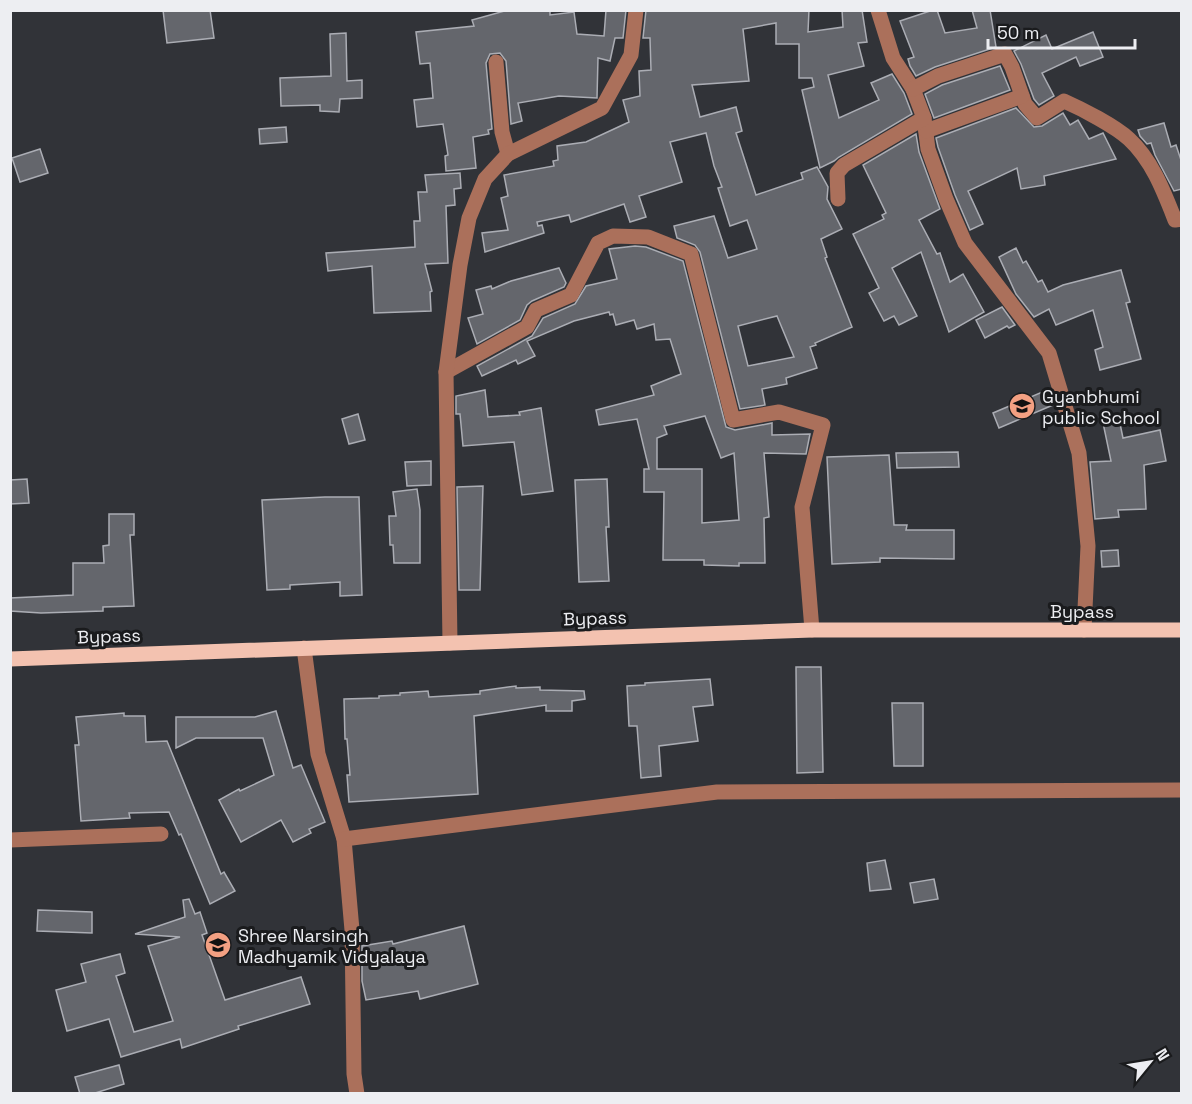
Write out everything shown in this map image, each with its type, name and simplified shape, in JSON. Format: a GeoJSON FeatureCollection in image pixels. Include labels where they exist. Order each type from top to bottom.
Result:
{"type":"FeatureCollection","features":[{"type":"Feature","properties":{"kind":"main road","name":"Bypass"},"geometry":{"type":"LineString","coordinates":[[10,659],[812,630],[1182,630]]}},
{"type":"Feature","properties":{"kind":"street"},"geometry":{"type":"LineString","coordinates":[[450,643],[446,372],[460,265],[469,218],[485,179],[508,154],[602,108],[631,55],[636,10]]}},
{"type":"Feature","properties":{"kind":"street"},"geometry":{"type":"LineString","coordinates":[[878,10],[893,58],[913,89],[925,124],[928,149],[945,199],[965,243],[1049,353],[1079,453],[1088,546],[1084,630]]}},
{"type":"Feature","properties":{"kind":"street"},"geometry":{"type":"LineString","coordinates":[[913,89],[938,76],[1005,54],[1025,104],[1037,118],[1064,101],[1085,111],[1128,138],[1149,165],[1163,189],[1175,220],[1182,219]]}},
{"type":"Feature","properties":{"kind":"street"},"geometry":{"type":"LineString","coordinates":[[496,62],[502,132],[508,154]]}},
{"type":"Feature","properties":{"kind":"street"},"geometry":{"type":"LineString","coordinates":[[838,199],[837,173],[844,165],[925,124],[1022,96]]}},
{"type":"Feature","properties":{"kind":"street"},"geometry":{"type":"LineString","coordinates":[[446,372],[527,327],[536,310],[571,295],[598,243],[613,236],[648,237],[691,254],[733,420],[779,412],[823,425],[802,507],[812,630]]}},
{"type":"Feature","properties":{"kind":"street"},"geometry":{"type":"LineString","coordinates":[[304,648],[318,754],[344,839],[352,930],[354,1074],[357,1094]]}},
{"type":"Feature","properties":{"kind":"street"},"geometry":{"type":"LineString","coordinates":[[344,839],[717,792],[1182,790]]}},
{"type":"Feature","properties":{"kind":"street"},"geometry":{"type":"LineString","coordinates":[[10,840],[161,834]]}},
{"type":"Feature","properties":{"kind":"building"},"geometry":{"type":"Polygon","coordinates":[[[163,10],[210,10],[214,38],[167,43],[163,10]]]}},
{"type":"Feature","properties":{"kind":"building"},"geometry":{"type":"Polygon","coordinates":[[[508,10],[550,10],[550,15],[574,12],[577,34],[604,36],[606,10],[626,10],[623,38],[615,38],[610,61],[598,58],[597,98],[559,96],[518,103],[522,121],[511,124],[506,61],[500,53],[490,54],[486,63],[492,129],[488,130],[489,134],[473,137],[476,168],[446,171],[445,156],[448,155],[443,124],[417,127],[414,100],[433,98],[430,63],[420,64],[416,32],[474,26],[472,20],[508,10]]]}},
{"type":"Feature","properties":{"kind":"building"},"geometry":{"type":"Polygon","coordinates":[[[646,10],[809,10],[808,32],[843,27],[842,10],[862,10],[867,42],[858,43],[864,66],[828,75],[839,118],[879,100],[871,83],[892,74],[904,93],[912,114],[820,168],[802,90],[814,87],[812,78],[799,78],[799,44],[776,44],[776,23],[743,29],[749,81],[692,85],[700,117],[736,107],[742,131],[736,133],[756,195],[803,179],[801,173],[817,167],[828,187],[827,199],[842,229],[821,239],[827,257],[825,258],[852,327],[810,347],[817,368],[786,378],[787,384],[762,389],[765,405],[740,409],[700,252],[695,245],[677,238],[674,226],[714,216],[728,258],[757,249],[747,220],[730,226],[718,188],[722,187],[706,133],[670,142],[682,182],[639,196],[646,217],[630,222],[624,204],[571,222],[569,215],[537,222],[538,226],[542,225],[544,233],[485,252],[482,233],[508,230],[501,198],[508,196],[504,175],[554,166],[553,161],[558,160],[557,146],[586,142],[629,122],[623,100],[640,96],[639,71],[651,70],[650,38],[643,38],[646,10]],[[777,316],[738,326],[748,366],[794,357],[777,316]]]}},
{"type":"Feature","properties":{"kind":"building"},"geometry":{"type":"Polygon","coordinates":[[[937,10],[945,33],[977,28],[972,10],[990,10],[996,47],[935,67],[916,76],[908,59],[914,57],[900,21],[937,10]]]}},
{"type":"Feature","properties":{"kind":"building"},"geometry":{"type":"Polygon","coordinates":[[[1093,32],[1103,57],[1080,66],[1076,57],[1042,73],[1054,96],[1039,105],[1034,99],[1014,51],[1046,35],[1052,49],[1093,32]]]}},
{"type":"Feature","properties":{"kind":"building"},"geometry":{"type":"Polygon","coordinates":[[[346,33],[347,81],[362,80],[362,98],[340,99],[339,112],[320,111],[320,105],[281,106],[280,78],[331,76],[330,34],[346,33]]]}},
{"type":"Feature","properties":{"kind":"building"},"geometry":{"type":"Polygon","coordinates":[[[1000,66],[1010,90],[934,118],[925,94],[942,85],[1000,66]]]}},
{"type":"Feature","properties":{"kind":"building"},"geometry":{"type":"Polygon","coordinates":[[[1016,108],[1034,127],[1042,126],[1063,113],[1070,125],[1078,120],[1089,139],[1103,133],[1116,159],[1044,176],[1045,185],[1021,189],[1017,168],[968,191],[983,224],[970,230],[955,195],[936,138],[1016,108]]]}},
{"type":"Feature","properties":{"kind":"building"},"geometry":{"type":"Polygon","coordinates":[[[1164,123],[1171,147],[1176,145],[1182,163],[1182,189],[1174,191],[1151,143],[1147,144],[1138,130],[1164,123]]]}},
{"type":"Feature","properties":{"kind":"building"},"geometry":{"type":"Polygon","coordinates":[[[286,127],[287,142],[260,144],[259,129],[286,127]]]}},
{"type":"Feature","properties":{"kind":"building"},"geometry":{"type":"Polygon","coordinates":[[[916,134],[919,152],[940,209],[919,220],[937,254],[940,253],[950,282],[963,274],[984,312],[949,332],[921,252],[892,268],[917,316],[899,325],[894,316],[884,321],[869,293],[879,288],[853,234],[884,219],[882,215],[886,213],[863,165],[916,134]]]}},
{"type":"Feature","properties":{"kind":"building"},"geometry":{"type":"Polygon","coordinates":[[[40,149],[48,173],[20,182],[12,158],[40,149]]]}},
{"type":"Feature","properties":{"kind":"building"},"geometry":{"type":"Polygon","coordinates":[[[460,173],[461,188],[454,189],[455,205],[446,206],[448,263],[425,264],[432,291],[430,292],[431,311],[374,313],[372,266],[328,271],[326,253],[415,247],[414,221],[420,221],[418,192],[427,192],[425,175],[460,173]]]}},
{"type":"Feature","properties":{"kind":"building"},"geometry":{"type":"Polygon","coordinates":[[[646,247],[683,261],[726,427],[735,430],[772,423],[772,435],[810,434],[806,454],[764,453],[769,517],[764,518],[765,563],[739,563],[739,566],[704,565],[704,560],[663,560],[664,492],[644,492],[644,469],[649,469],[637,419],[599,425],[596,410],[654,395],[651,386],[681,374],[670,339],[656,340],[654,324],[637,329],[634,320],[616,325],[613,314],[610,315],[609,312],[574,321],[527,341],[535,356],[518,364],[516,360],[482,376],[477,366],[532,336],[543,318],[575,304],[586,286],[617,279],[609,249],[646,247]],[[705,416],[664,426],[667,434],[657,438],[657,469],[702,469],[702,523],[739,520],[734,453],[721,458],[705,416]]]}},
{"type":"Feature","properties":{"kind":"building"},"geometry":{"type":"Polygon","coordinates":[[[1016,248],[1023,263],[1026,261],[1038,282],[1042,280],[1048,292],[1063,285],[1121,270],[1130,302],[1126,303],[1141,359],[1100,370],[1095,350],[1103,347],[1093,310],[1056,325],[1049,309],[1034,317],[1016,294],[999,257],[1016,248]]]}},
{"type":"Feature","properties":{"kind":"building"},"geometry":{"type":"Polygon","coordinates":[[[559,268],[566,283],[564,287],[532,301],[527,305],[520,320],[477,344],[468,318],[483,314],[476,290],[491,286],[492,289],[511,281],[559,268]]]}},
{"type":"Feature","properties":{"kind":"building"},"geometry":{"type":"Polygon","coordinates":[[[1002,307],[1015,325],[1009,328],[1007,326],[985,338],[976,320],[1002,307]]]}},
{"type":"Feature","properties":{"kind":"building"},"geometry":{"type":"Polygon","coordinates":[[[485,390],[488,417],[520,415],[519,412],[541,408],[553,491],[522,495],[514,442],[463,446],[460,414],[456,414],[456,396],[485,390]]]}},
{"type":"Feature","properties":{"kind":"building"},"geometry":{"type":"Polygon","coordinates":[[[1047,390],[1053,405],[999,428],[993,413],[1047,390]]]}},
{"type":"Feature","properties":{"kind":"building"},"geometry":{"type":"Polygon","coordinates":[[[358,414],[365,440],[349,444],[342,419],[358,414]]]}},
{"type":"Feature","properties":{"kind":"building"},"geometry":{"type":"Polygon","coordinates":[[[1118,414],[1123,438],[1160,430],[1166,461],[1144,465],[1146,509],[1118,510],[1119,517],[1095,519],[1090,462],[1111,461],[1102,418],[1118,414]]]}},
{"type":"Feature","properties":{"kind":"building"},"geometry":{"type":"Polygon","coordinates":[[[958,452],[959,467],[897,468],[896,453],[958,452]]]}},
{"type":"Feature","properties":{"kind":"building"},"geometry":{"type":"Polygon","coordinates":[[[889,455],[894,525],[907,525],[906,530],[954,530],[954,559],[880,558],[880,562],[832,564],[827,457],[889,455]]]}},
{"type":"Feature","properties":{"kind":"building"},"geometry":{"type":"Polygon","coordinates":[[[431,461],[431,485],[407,486],[405,462],[431,461]]]}},
{"type":"Feature","properties":{"kind":"building"},"geometry":{"type":"Polygon","coordinates":[[[27,479],[29,503],[10,504],[10,480],[27,479]]]}},
{"type":"Feature","properties":{"kind":"building"},"geometry":{"type":"Polygon","coordinates":[[[607,479],[609,527],[606,527],[609,581],[579,582],[575,480],[607,479]]]}},
{"type":"Feature","properties":{"kind":"building"},"geometry":{"type":"Polygon","coordinates":[[[483,486],[480,590],[459,590],[457,487],[483,486]]]}},
{"type":"Feature","properties":{"kind":"building"},"geometry":{"type":"Polygon","coordinates":[[[417,489],[420,510],[420,563],[394,563],[393,545],[390,545],[389,516],[396,516],[393,492],[417,489]]]}},
{"type":"Feature","properties":{"kind":"building"},"geometry":{"type":"Polygon","coordinates":[[[359,497],[362,595],[340,596],[340,582],[290,585],[290,589],[267,590],[262,500],[359,497]]]}},
{"type":"Feature","properties":{"kind":"building"},"geometry":{"type":"Polygon","coordinates":[[[109,514],[134,514],[134,535],[130,535],[134,606],[103,607],[103,611],[41,613],[10,611],[10,598],[73,595],[73,563],[104,563],[103,546],[109,545],[109,514]]]}},
{"type":"Feature","properties":{"kind":"building"},"geometry":{"type":"Polygon","coordinates":[[[1118,550],[1119,566],[1102,567],[1101,551],[1118,550]]]}},
{"type":"Feature","properties":{"kind":"building"},"geometry":{"type":"Polygon","coordinates":[[[796,667],[821,667],[823,772],[797,773],[796,667]]]}},
{"type":"Feature","properties":{"kind":"building"},"geometry":{"type":"Polygon","coordinates":[[[710,679],[713,705],[693,707],[698,741],[659,746],[661,776],[641,778],[637,726],[629,726],[627,686],[710,679]]]}},
{"type":"Feature","properties":{"kind":"building"},"geometry":{"type":"Polygon","coordinates":[[[516,686],[516,688],[540,687],[540,690],[584,691],[585,699],[572,701],[572,711],[546,711],[546,705],[474,716],[478,794],[349,802],[347,775],[350,775],[347,739],[345,739],[344,699],[379,698],[379,696],[400,695],[400,693],[428,691],[429,697],[480,694],[480,691],[516,686]]]}},
{"type":"Feature","properties":{"kind":"building"},"geometry":{"type":"Polygon","coordinates":[[[892,703],[923,703],[923,766],[894,766],[892,703]]]}},
{"type":"Feature","properties":{"kind":"building"},"geometry":{"type":"Polygon","coordinates":[[[276,711],[293,768],[301,765],[325,822],[309,829],[311,833],[293,842],[281,820],[241,842],[219,800],[274,775],[263,738],[196,738],[176,748],[176,717],[255,717],[276,711]]]}},
{"type":"Feature","properties":{"kind":"building"},"geometry":{"type":"Polygon","coordinates":[[[124,713],[124,716],[145,716],[146,742],[167,741],[221,874],[224,872],[235,891],[210,904],[181,834],[179,835],[169,812],[129,813],[130,818],[81,821],[75,745],[79,745],[76,717],[124,713]]]}},
{"type":"Feature","properties":{"kind":"building"},"geometry":{"type":"Polygon","coordinates":[[[885,860],[891,889],[870,891],[867,863],[885,860]]]}},
{"type":"Feature","properties":{"kind":"building"},"geometry":{"type":"Polygon","coordinates":[[[934,879],[938,899],[914,903],[910,883],[934,879]]]}},
{"type":"Feature","properties":{"kind":"building"},"geometry":{"type":"Polygon","coordinates":[[[189,899],[195,914],[200,912],[207,933],[202,935],[225,1000],[301,977],[310,1004],[238,1026],[239,1029],[182,1048],[180,1039],[121,1057],[109,1019],[67,1031],[56,990],[86,982],[81,964],[120,954],[125,973],[116,976],[134,1032],[173,1021],[148,946],[180,937],[135,934],[185,917],[183,900],[189,899]]]}},
{"type":"Feature","properties":{"kind":"building"},"geometry":{"type":"Polygon","coordinates":[[[38,910],[92,912],[92,933],[37,931],[38,910]]]}},
{"type":"Feature","properties":{"kind":"building"},"geometry":{"type":"Polygon","coordinates":[[[464,926],[478,984],[420,999],[418,991],[366,1000],[362,981],[362,946],[392,941],[393,944],[464,926]]]}},
{"type":"Feature","properties":{"kind":"building"},"geometry":{"type":"Polygon","coordinates":[[[119,1065],[124,1084],[92,1094],[80,1094],[75,1077],[119,1065]]]}},
{"type":"Feature","properties":{"kind":"place","name":"Gyanbhumi public School"},"geometry":{"type":"Point","coordinates":[1022,406]}},
{"type":"Feature","properties":{"kind":"place","name":"Shree Narsingh Madhyamik Vidyalaya"},"geometry":{"type":"Point","coordinates":[218,945]}}]}
